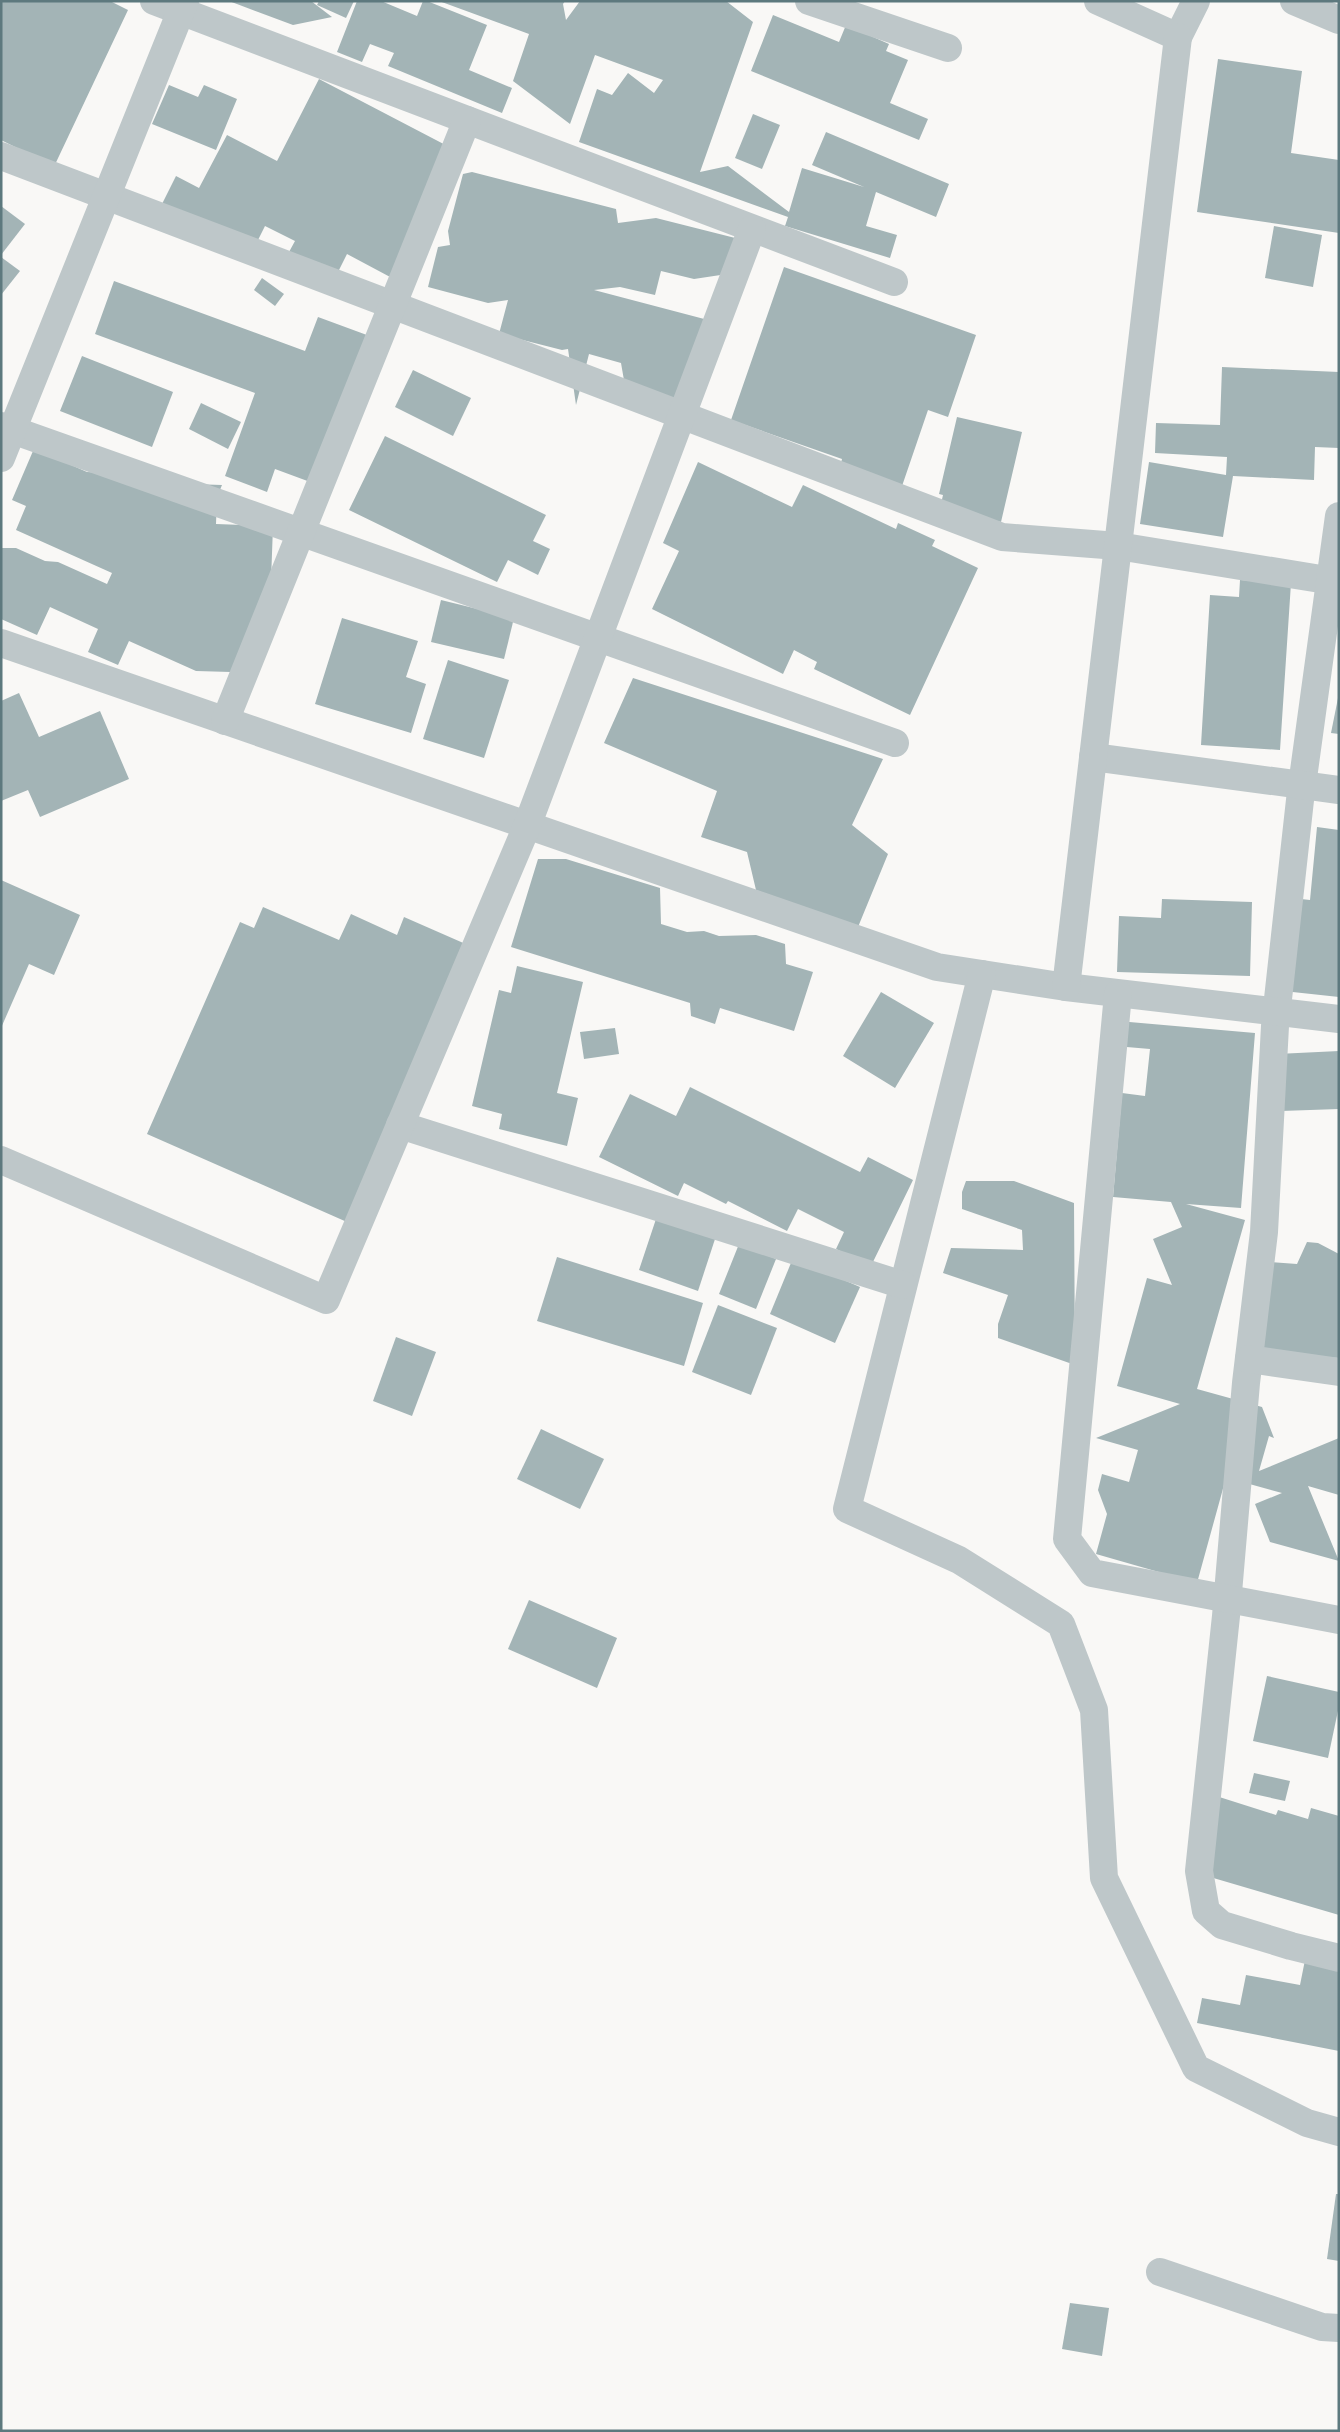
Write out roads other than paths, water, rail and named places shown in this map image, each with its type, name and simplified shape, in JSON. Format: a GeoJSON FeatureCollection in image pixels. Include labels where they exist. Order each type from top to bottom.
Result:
{"type":"FeatureCollection","features":[{"type":"Feature","properties":{"kind":"street"},"geometry":{"type":"LineString","coordinates":[[154,1],[183,6],[467,120],[894,282]]}},
{"type":"Feature","properties":{"kind":"street"},"geometry":{"type":"LineString","coordinates":[[809,1],[948,48]]}},
{"type":"Feature","properties":{"kind":"street"},"geometry":{"type":"LineString","coordinates":[[1098,1],[1178,38]]}},
{"type":"Feature","properties":{"kind":"street"},"geometry":{"type":"LineString","coordinates":[[1066,988],[1178,38],[1196,1]]}},
{"type":"Feature","properties":{"kind":"street"},"geometry":{"type":"LineString","coordinates":[[1294,1],[1339,20]]}},
{"type":"Feature","properties":{"kind":"street"},"geometry":{"type":"LineString","coordinates":[[1,458],[7,428],[106,196],[183,6]]}},
{"type":"Feature","properties":{"kind":"street"},"geometry":{"type":"LineString","coordinates":[[225,721],[467,120]]}},
{"type":"Feature","properties":{"kind":"street"},"geometry":{"type":"LineString","coordinates":[[1,156],[1002,537],[1118,546],[1334,581]]}},
{"type":"Feature","properties":{"kind":"street"},"geometry":{"type":"LineString","coordinates":[[1,1160],[326,1300],[527,826],[752,229]]}},
{"type":"Feature","properties":{"kind":"street"},"geometry":{"type":"LineString","coordinates":[[7,428],[895,743]]}},
{"type":"Feature","properties":{"kind":"street"},"geometry":{"type":"LineString","coordinates":[[1339,516],[1334,581],[1302,785],[1277,1012],[1264,1232],[1249,1359],[1199,1871],[1206,1911],[1222,1924],[1291,1946],[1339,1958]]}},
{"type":"Feature","properties":{"kind":"street"},"geometry":{"type":"LineString","coordinates":[[1,643],[937,967],[1066,988],[1339,1019]]}},
{"type":"Feature","properties":{"kind":"street"},"geometry":{"type":"LineString","coordinates":[[1093,757],[1339,790]]}},
{"type":"Feature","properties":{"kind":"street"},"geometry":{"type":"LineString","coordinates":[[982,974],[847,1509],[959,1560],[1061,1624],[1094,1710],[1104,1878],[1196,2068],[1307,2124],[1339,2132]]}},
{"type":"Feature","properties":{"kind":"street"},"geometry":{"type":"LineString","coordinates":[[1118,994],[1067,1540],[1092,1573],[1339,1620]]}},
{"type":"Feature","properties":{"kind":"street"},"geometry":{"type":"LineString","coordinates":[[400,1125],[903,1285]]}},
{"type":"Feature","properties":{"kind":"street"},"geometry":{"type":"LineString","coordinates":[[1249,1359],[1339,1372]]}},
{"type":"Feature","properties":{"kind":"street"},"geometry":{"type":"LineString","coordinates":[[1160,2272],[1322,2327],[1339,2328]]}}]}
